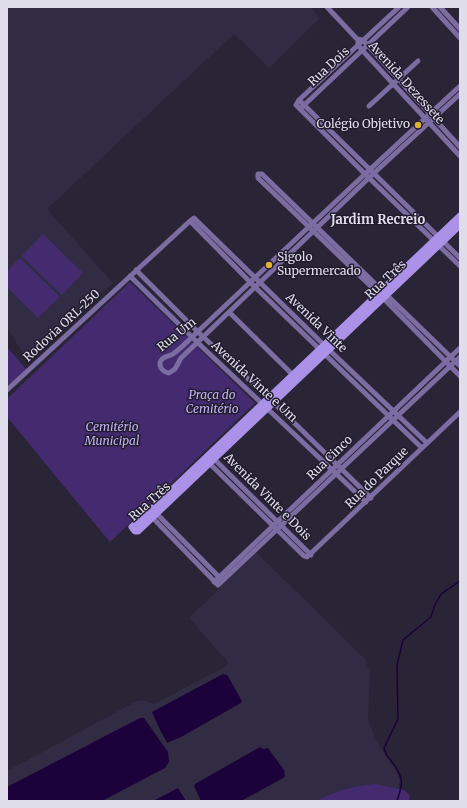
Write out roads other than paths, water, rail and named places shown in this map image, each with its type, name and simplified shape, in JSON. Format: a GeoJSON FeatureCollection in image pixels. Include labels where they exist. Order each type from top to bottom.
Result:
{"type":"FeatureCollection","features":[{"type":"Feature","properties":{"kind":"street","name":"Avenida Dezessete"},"geometry":{"type":"LineString","coordinates":[[327,7],[367,45],[460,147]]}},
{"type":"Feature","properties":{"kind":"street","name":"Rua Dois"},"geometry":{"type":"LineString","coordinates":[[300,107],[299,100],[358,45],[360,40],[398,7]]}},
{"type":"Feature","properties":{"kind":"street","name":"Rua Dois"},"geometry":{"type":"LineString","coordinates":[[300,107],[408,7]]}},
{"type":"Feature","properties":{"kind":"street"},"geometry":{"type":"LineString","coordinates":[[432,7],[460,38]]}},
{"type":"Feature","properties":{"kind":"street"},"geometry":{"type":"LineString","coordinates":[[440,7],[460,29]]}},
{"type":"Feature","properties":{"kind":"street","name":"Avenida Dezessete"},"geometry":{"type":"LineString","coordinates":[[358,45],[460,156]]}},
{"type":"Feature","properties":{"kind":"street"},"geometry":{"type":"LineString","coordinates":[[369,106],[418,61]]}},
{"type":"Feature","properties":{"kind":"street","name":"Rua Um"},"geometry":{"type":"LineString","coordinates":[[432,117],[460,86]]}},
{"type":"Feature","properties":{"kind":"street","name":"Rua Um"},"geometry":{"type":"LineString","coordinates":[[371,174],[365,174],[314,227],[260,283],[178,361],[173,371],[169,373],[162,370],[160,366],[162,359],[172,355],[198,332],[255,278],[314,227],[371,174],[427,121],[460,94]]}},
{"type":"Feature","properties":{"kind":"street"},"geometry":{"type":"LineString","coordinates":[[300,107],[423,222],[460,266]]}},
{"type":"Feature","properties":{"kind":"street"},"geometry":{"type":"LineString","coordinates":[[300,107],[365,174]]}},
{"type":"Feature","properties":{"kind":"street"},"geometry":{"type":"LineString","coordinates":[[314,227],[258,178],[258,174],[262,174],[382,294],[424,340],[460,376]]}},
{"type":"Feature","properties":{"kind":"street"},"geometry":{"type":"LineString","coordinates":[[371,174],[419,226],[460,258]]}},
{"type":"Feature","properties":{"kind":"street","name":"Rua Três"},"geometry":{"type":"LineString","coordinates":[[152,513],[438,241],[460,216]]}},
{"type":"Feature","properties":{"kind":"street","name":"Avenida Vinte"},"geometry":{"type":"LineString","coordinates":[[191,219],[195,218],[388,416],[422,448]]}},
{"type":"Feature","properties":{"kind":"street"},"geometry":{"type":"LineString","coordinates":[[130,276],[191,219]]}},
{"type":"Feature","properties":{"kind":"street","name":"Avenida Vinte"},"geometry":{"type":"LineString","coordinates":[[191,219],[250,283],[399,415],[427,443]]}},
{"type":"Feature","properties":{"kind":"street"},"geometry":{"type":"LineString","coordinates":[[419,226],[423,222]]}},
{"type":"Feature","properties":{"kind":"street","name":"Rua Três"},"geometry":{"type":"LineString","coordinates":[[438,241],[460,225]]}},
{"type":"Feature","properties":{"kind":"street","name":"Avenida Vinte e Um"},"geometry":{"type":"LineString","coordinates":[[136,270],[198,332],[271,399],[370,498]]}},
{"type":"Feature","properties":{"kind":"street","name":"Avenida Vinte e Um"},"geometry":{"type":"LineString","coordinates":[[130,276],[197,342],[366,502]]}},
{"type":"Feature","properties":{"kind":"street","name":"Rodovia ORL-250"},"geometry":{"type":"LineString","coordinates":[[7,390],[130,276]]}},
{"type":"Feature","properties":{"kind":"street"},"geometry":{"type":"LineString","coordinates":[[382,294],[429,335],[460,366]]}},
{"type":"Feature","properties":{"kind":"street"},"geometry":{"type":"LineString","coordinates":[[229,312],[295,377]]}},
{"type":"Feature","properties":{"kind":"street"},"geometry":{"type":"LineString","coordinates":[[424,340],[429,335]]}},
{"type":"Feature","properties":{"kind":"street","name":"Rua Cinco"},"geometry":{"type":"LineString","coordinates":[[277,526],[337,474],[339,468],[388,416],[460,348]]}},
{"type":"Feature","properties":{"kind":"street","name":"Rua Cinco"},"geometry":{"type":"LineString","coordinates":[[152,513],[216,584],[277,526],[332,470],[339,468],[399,415],[460,357]]}},
{"type":"Feature","properties":{"kind":"street","name":"Rua do Parque"},"geometry":{"type":"LineString","coordinates":[[309,556],[460,412]]}},
{"type":"Feature","properties":{"kind":"street","name":"Avenida Vinte e Dois"},"geometry":{"type":"LineString","coordinates":[[209,458],[277,526],[304,556],[309,556]]}},
{"type":"Feature","properties":{"kind":"street"},"geometry":{"type":"LineString","coordinates":[[152,513],[222,579]]}},
{"type":"Feature","properties":{"kind":"waterway"},"geometry":{"type":"LineString","coordinates":[[397,801],[401,785],[400,776],[396,767],[386,754],[384,748],[398,719],[397,665],[403,640],[431,617],[434,607],[441,594],[460,581]]}},
{"type":"Feature","properties":{"kind":"place","name":"Colégio Objetivo"},"geometry":{"type":"Point","coordinates":[418,125]}},
{"type":"Feature","properties":{"kind":"place","name":"Sigolo Supermercado"},"geometry":{"type":"Point","coordinates":[269,265]}},
{"type":"Feature","properties":{"kind":"district","name":"Jardim Recreio"},"geometry":{"type":"Point","coordinates":[378,220]}},
{"type":"Feature","properties":{"kind":"park label","name":"Praça do Cemitério"},"geometry":{"type":"Point","coordinates":[212,403]}},
{"type":"Feature","properties":{"kind":"park label","name":"Cemitério Municipal"},"geometry":{"type":"Point","coordinates":[112,435]}}]}
